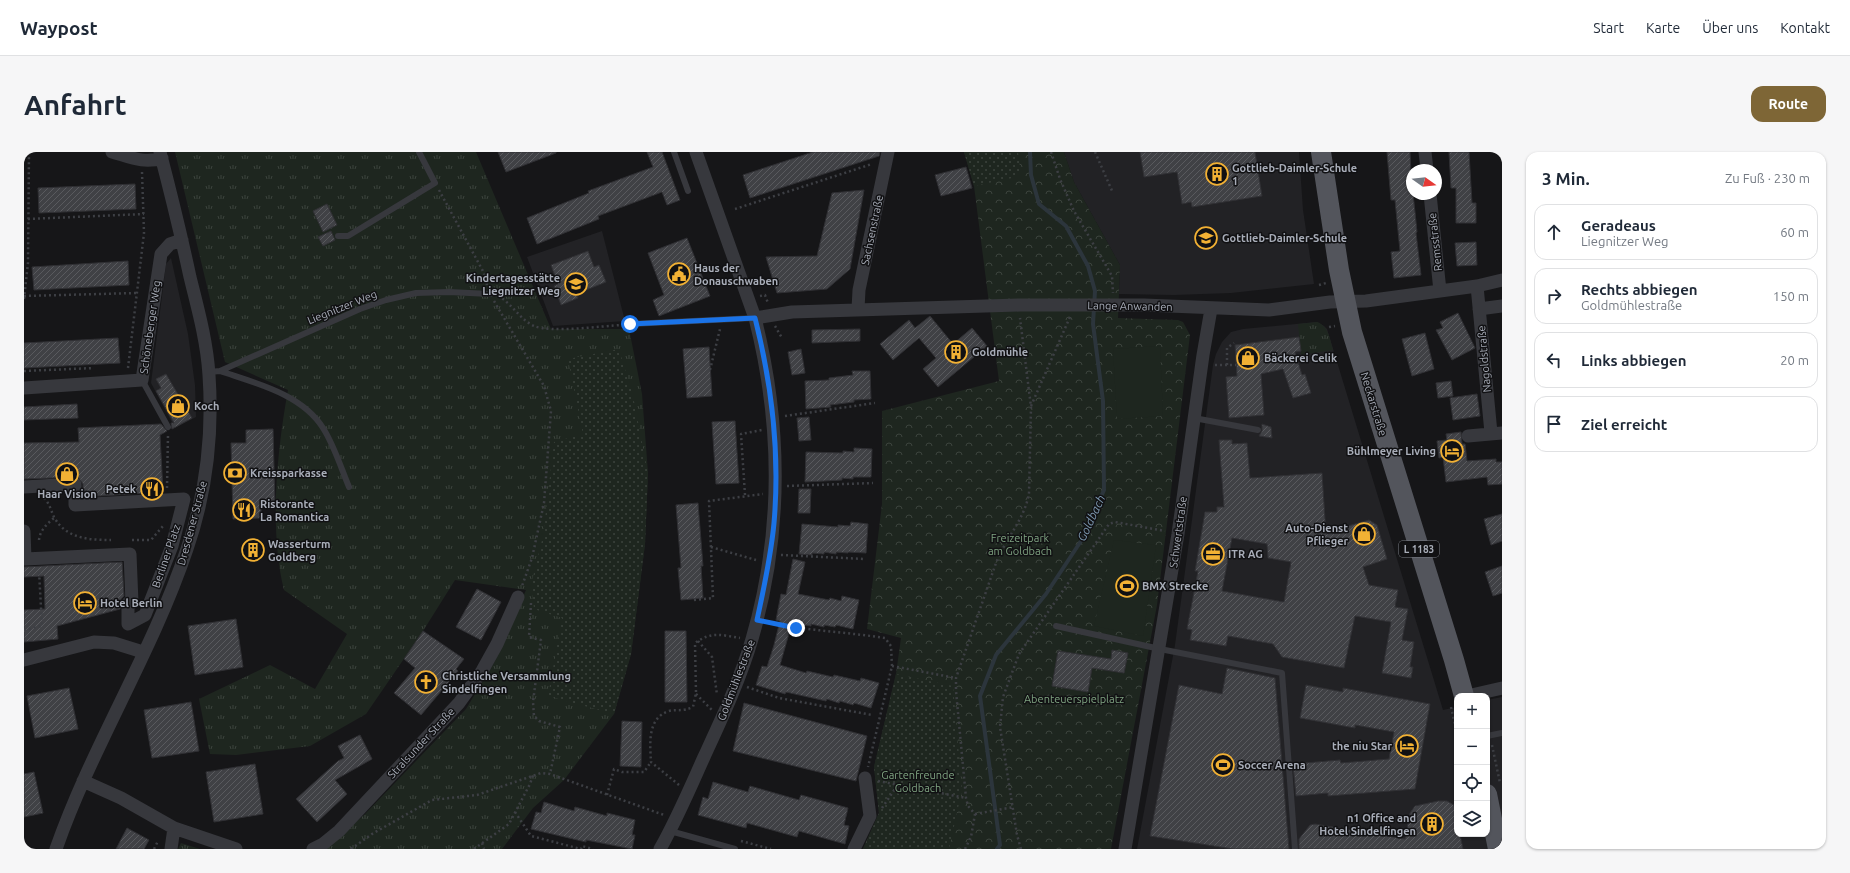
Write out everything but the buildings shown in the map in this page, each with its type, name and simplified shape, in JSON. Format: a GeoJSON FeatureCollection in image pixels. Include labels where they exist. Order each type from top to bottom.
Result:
{"type":"FeatureCollection","features":[{"type":"Feature","properties":{"kind":"main road","name":"Neckarstraße"},"geometry":{"type":"LineString","coordinates":[[1321,152],[1338,270],[1352,332],[1463,693]]}},
{"type":"Feature","properties":{"kind":"main road"},"geometry":{"type":"LineString","coordinates":[[1494,789],[1498,849]]}},
{"type":"Feature","properties":{"kind":"street"},"geometry":{"type":"LineString","coordinates":[[114,152],[141,161],[152,161],[161,155]]}},
{"type":"Feature","properties":{"kind":"street","name":"Goldmühlestraße"},"geometry":{"type":"LineString","coordinates":[[660,849],[676,819],[736,684],[757,620],[771,490],[774,417],[767,368],[755,318],[696,152]]}},
{"type":"Feature","properties":{"kind":"street"},"geometry":{"type":"LineString","coordinates":[[1425,152],[1426,164]]}},
{"type":"Feature","properties":{"kind":"street","name":"Dresdener Straße"},"geometry":{"type":"LineString","coordinates":[[56,849],[83,781],[175,582],[188,547],[192,501],[208,443],[215,372],[161,155]]}},
{"type":"Feature","properties":{"kind":"street","name":"Sachsenstraße"},"geometry":{"type":"LineString","coordinates":[[858,309],[859,290],[887,156]]}},
{"type":"Feature","properties":{"kind":"street","name":"Remsstraße"},"geometry":{"type":"LineString","coordinates":[[1431,200],[1440,291]]}},
{"type":"Feature","properties":{"kind":"street","name":"Schöneberger Weg"},"geometry":{"type":"LineString","coordinates":[[24,388],[142,380],[161,254],[170,244],[182,240]]}},
{"type":"Feature","properties":{"kind":"street","name":"Lange Anwanden"},"geometry":{"type":"LineString","coordinates":[[755,318],[792,312],[1020,305],[1269,310],[1366,301],[1477,286],[1502,280]]}},
{"type":"Feature","properties":{"kind":"street","name":"Nagoldstraße"},"geometry":{"type":"LineString","coordinates":[[1468,436],[1496,433],[1477,286]]}},
{"type":"Feature","properties":{"kind":"street"},"geometry":{"type":"LineString","coordinates":[[1479,309],[1502,306]]}},
{"type":"Feature","properties":{"kind":"street","name":"Schwertstraße"},"geometry":{"type":"LineString","coordinates":[[1125,849],[1160,649],[1211,309]]}},
{"type":"Feature","properties":{"kind":"street"},"geometry":{"type":"LineString","coordinates":[[24,487],[75,484],[76,505],[167,500],[192,501]]}},
{"type":"Feature","properties":{"kind":"street","name":"Berliner Platz"},"geometry":{"type":"LineString","coordinates":[[24,531],[25,559],[130,554],[132,603],[128,603],[128,624],[145,615],[172,546],[192,501]]}},
{"type":"Feature","properties":{"kind":"street","name":"Stralsunder Straße"},"geometry":{"type":"LineString","coordinates":[[313,849],[324,844],[339,831],[459,703],[482,671],[497,644],[518,596]]}},
{"type":"Feature","properties":{"kind":"street"},"geometry":{"type":"LineString","coordinates":[[24,660],[94,642],[114,643],[143,652]]}},
{"type":"Feature","properties":{"kind":"street"},"geometry":{"type":"LineString","coordinates":[[1480,693],[1502,688]]}},
{"type":"Feature","properties":{"kind":"street"},"geometry":{"type":"LineString","coordinates":[[854,849],[870,816],[865,778]]}},
{"type":"Feature","properties":{"kind":"street"},"geometry":{"type":"LineString","coordinates":[[83,781],[121,798],[174,828],[236,849]]}},
{"type":"Feature","properties":{"kind":"street"},"geometry":{"type":"LineString","coordinates":[[170,849],[174,828]]}},
{"type":"Feature","properties":{"kind":"lane"},"geometry":{"type":"LineString","coordinates":[[338,236],[348,236],[435,183],[419,152]]}},
{"type":"Feature","properties":{"kind":"lane"},"geometry":{"type":"LineString","coordinates":[[674,152],[688,190]]}},
{"type":"Feature","properties":{"kind":"lane","name":"Liegnitzer Weg"},"geometry":{"type":"LineString","coordinates":[[215,372],[360,309],[386,300],[416,294],[449,292],[490,294]]}},
{"type":"Feature","properties":{"kind":"lane"},"geometry":{"type":"LineString","coordinates":[[630,324],[755,318]]}},
{"type":"Feature","properties":{"kind":"lane"},"geometry":{"type":"LineString","coordinates":[[215,372],[263,385],[292,399],[311,414],[323,427],[349,487]]}},
{"type":"Feature","properties":{"kind":"lane"},"geometry":{"type":"LineString","coordinates":[[142,380],[168,427]]}},
{"type":"Feature","properties":{"kind":"lane"},"geometry":{"type":"LineString","coordinates":[[1194,418],[1258,430]]}},
{"type":"Feature","properties":{"kind":"lane"},"geometry":{"type":"LineString","coordinates":[[1056,626],[1160,649],[1282,673],[1295,849]]}},
{"type":"Feature","properties":{"kind":"lane"},"geometry":{"type":"LineString","coordinates":[[1490,735],[1502,733]]}},
{"type":"Feature","properties":{"kind":"lane"},"geometry":{"type":"LineString","coordinates":[[670,831],[734,849]]}},
{"type":"Feature","properties":{"kind":"path"},"geometry":{"type":"LineString","coordinates":[[24,299],[28,263],[29,152]]}},
{"type":"Feature","properties":{"kind":"path"},"geometry":{"type":"LineString","coordinates":[[1051,152],[1060,179],[1074,211],[1112,276],[1114,288],[1106,306]]}},
{"type":"Feature","properties":{"kind":"path"},"geometry":{"type":"LineString","coordinates":[[1094,152],[1114,193]]}},
{"type":"Feature","properties":{"kind":"path"},"geometry":{"type":"LineString","coordinates":[[735,209],[887,156]]}},
{"type":"Feature","properties":{"kind":"path"},"geometry":{"type":"LineString","coordinates":[[128,381],[128,367],[144,233],[142,170]]}},
{"type":"Feature","properties":{"kind":"path"},"geometry":{"type":"LineString","coordinates":[[435,183],[484,273],[490,294],[544,386],[551,411],[544,503],[532,558],[518,596]]}},
{"type":"Feature","properties":{"kind":"path"},"geometry":{"type":"LineString","coordinates":[[28,219],[144,214]]}},
{"type":"Feature","properties":{"kind":"path"},"geometry":{"type":"LineString","coordinates":[[24,296],[138,293]]}},
{"type":"Feature","properties":{"kind":"path"},"geometry":{"type":"LineString","coordinates":[[756,296],[765,295],[769,307]]}},
{"type":"Feature","properties":{"kind":"path"},"geometry":{"type":"LineString","coordinates":[[502,298],[521,317],[535,326],[549,328],[630,324]]}},
{"type":"Feature","properties":{"kind":"path"},"geometry":{"type":"LineString","coordinates":[[975,814],[968,806],[966,798],[956,678],[1002,548],[1023,515],[1028,503],[1031,407],[1020,305]]}},
{"type":"Feature","properties":{"kind":"path"},"geometry":{"type":"LineString","coordinates":[[1031,407],[1071,314],[1077,305]]}},
{"type":"Feature","properties":{"kind":"path"},"geometry":{"type":"LineString","coordinates":[[775,326],[782,338]]}},
{"type":"Feature","properties":{"kind":"path"},"geometry":{"type":"LineString","coordinates":[[710,370],[720,335]]}},
{"type":"Feature","properties":{"kind":"path"},"geometry":{"type":"LineString","coordinates":[[1227,365],[1227,348],[1234,343]]}},
{"type":"Feature","properties":{"kind":"path"},"geometry":{"type":"LineString","coordinates":[[1211,365],[1236,365]]}},
{"type":"Feature","properties":{"kind":"path"},"geometry":{"type":"LineString","coordinates":[[121,367],[128,367]]}},
{"type":"Feature","properties":{"kind":"path"},"geometry":{"type":"LineString","coordinates":[[24,371],[99,368]]}},
{"type":"Feature","properties":{"kind":"path"},"geometry":{"type":"LineString","coordinates":[[774,417],[875,403]]}},
{"type":"Feature","properties":{"kind":"path"},"geometry":{"type":"LineString","coordinates":[[167,500],[168,427]]}},
{"type":"Feature","properties":{"kind":"path"},"geometry":{"type":"LineString","coordinates":[[745,495],[741,434],[764,430]]}},
{"type":"Feature","properties":{"kind":"path"},"geometry":{"type":"LineString","coordinates":[[694,600],[713,598],[709,501],[771,490],[873,483]]}},
{"type":"Feature","properties":{"kind":"path"},"geometry":{"type":"LineString","coordinates":[[40,494],[51,508],[54,518],[64,529],[74,536],[89,540],[112,540]]}},
{"type":"Feature","properties":{"kind":"path"},"geometry":{"type":"LineString","coordinates":[[24,630],[42,626],[38,558],[39,535],[46,525],[54,518]]}},
{"type":"Feature","properties":{"kind":"path"},"geometry":{"type":"LineString","coordinates":[[1022,849],[1017,835],[1014,807],[1000,727],[1003,697],[1019,654],[1109,524],[1115,522],[1178,534]]}},
{"type":"Feature","properties":{"kind":"path"},"geometry":{"type":"LineString","coordinates":[[128,540],[151,540],[164,524]]}},
{"type":"Feature","properties":{"kind":"path"},"geometry":{"type":"LineString","coordinates":[[711,547],[764,558],[865,559]]}},
{"type":"Feature","properties":{"kind":"path"},"geometry":{"type":"LineString","coordinates":[[531,601],[530,638],[541,640],[534,702],[534,716],[539,721],[560,726],[550,774]]}},
{"type":"Feature","properties":{"kind":"path"},"geometry":{"type":"LineString","coordinates":[[757,620],[796,628],[841,631],[886,638],[891,646],[892,666],[882,713],[865,778],[897,786],[966,798]]}},
{"type":"Feature","properties":{"kind":"path"},"geometry":{"type":"LineString","coordinates":[[606,794],[614,769],[622,772],[644,772],[651,762],[650,743],[654,720],[661,714],[670,710],[683,711],[692,707],[696,693],[695,643],[707,635],[721,635],[740,638]]}},
{"type":"Feature","properties":{"kind":"path"},"geometry":{"type":"LineString","coordinates":[[698,641],[712,657],[717,695]]}},
{"type":"Feature","properties":{"kind":"path"},"geometry":{"type":"LineString","coordinates":[[892,666],[956,678]]}},
{"type":"Feature","properties":{"kind":"path"},"geometry":{"type":"LineString","coordinates":[[736,684],[779,698],[872,715]]}},
{"type":"Feature","properties":{"kind":"path"},"geometry":{"type":"LineString","coordinates":[[696,693],[711,709]]}},
{"type":"Feature","properties":{"kind":"path"},"geometry":{"type":"LineString","coordinates":[[1490,753],[1494,789]]}},
{"type":"Feature","properties":{"kind":"path"},"geometry":{"type":"LineString","coordinates":[[651,762],[678,785]]}},
{"type":"Feature","properties":{"kind":"path"},"geometry":{"type":"LineString","coordinates":[[351,849],[372,834],[432,800],[477,795],[541,773],[550,774],[676,819]]}},
{"type":"Feature","properties":{"kind":"path"},"geometry":{"type":"LineString","coordinates":[[474,849],[509,824],[530,784],[532,775]]}},
{"type":"Feature","properties":{"kind":"path"},"geometry":{"type":"LineString","coordinates":[[884,807],[897,786]]}},
{"type":"Feature","properties":{"kind":"path"},"geometry":{"type":"LineString","coordinates":[[975,814],[1014,807]]}},
{"type":"Feature","properties":{"kind":"path"},"geometry":{"type":"LineString","coordinates":[[515,812],[531,836],[581,849],[582,846],[594,849]]}},
{"type":"Feature","properties":{"kind":"path"},"geometry":{"type":"LineString","coordinates":[[965,849],[971,837],[975,814]]}},
{"type":"Feature","properties":{"kind":"path"},"geometry":{"type":"LineString","coordinates":[[482,844],[484,849]]}},
{"type":"Feature","properties":{"kind":"shaded area","name":"Gottlieb-Daimler-Schule"},"geometry":{"type":"Polygon","coordinates":[[[1064,152],[1299,152],[1303,210],[1314,284],[1231,293],[1174,295],[1119,294],[1120,265],[1074,182],[1064,152]]]}},
{"type":"Feature","properties":{"kind":"shaded area","name":"Kindertagesstätte Liegnitzer Weg"},"geometry":{"type":"Polygon","coordinates":[[[602,231],[625,321],[553,326],[527,257],[602,231]]]}},
{"type":"Feature","properties":{"kind":"shaded area"},"geometry":{"type":"Polygon","coordinates":[[[171,258],[188,334],[195,385],[196,417],[175,428],[151,383],[166,264],[171,258]]]}},
{"type":"Feature","properties":{"kind":"shaded area"},"geometry":{"type":"Polygon","coordinates":[[[1317,322],[1327,329],[1443,710],[1454,708],[1454,837],[1490,837],[1490,699],[1502,697],[1502,849],[1137,849],[1175,645],[1213,365],[1216,354],[1222,342],[1231,332],[1243,329],[1317,322]]]}},
{"type":"Feature","properties":{"kind":"green space"},"geometry":{"type":"Polygon","coordinates":[[[175,152],[476,152],[551,329],[629,329],[642,394],[648,473],[645,544],[631,654],[614,714],[564,780],[533,808],[502,849],[324,849],[365,814],[466,709],[495,661],[526,590],[455,580],[423,631],[366,714],[310,746],[236,755],[210,754],[199,699],[270,665],[315,689],[347,634],[284,590],[279,567],[277,542],[276,490],[284,413],[288,390],[225,362],[175,152]]]}},
{"type":"Feature","properties":{"kind":"green space","name":"Freizeitpark am Goldbach"},"geometry":{"type":"Polygon","coordinates":[[[964,152],[1064,152],[1074,182],[1120,265],[1118,318],[1178,320],[1183,322],[1190,335],[1157,605],[1111,849],[863,849],[879,813],[874,767],[896,674],[901,638],[867,629],[882,504],[882,411],[999,381],[974,186],[964,152]]]}},
{"type":"Feature","properties":{"kind":"green space"},"geometry":{"type":"Polygon","coordinates":[[[964,152],[1018,152],[1021,176],[974,186],[964,152]]]}},
{"type":"Feature","properties":{"kind":"green space"},"geometry":{"type":"Polygon","coordinates":[[[1317,322],[1327,330],[1333,350],[1301,355],[1298,324],[1317,322]]]}},
{"type":"Feature","properties":{"kind":"green space"},"geometry":{"type":"Polygon","coordinates":[[[1160,346],[1163,416],[1117,419],[1113,349],[1160,346]]]}},
{"type":"Feature","properties":{"kind":"green space"},"geometry":{"type":"Polygon","coordinates":[[[619,349],[633,396],[648,473],[645,544],[631,654],[614,714],[548,696],[562,618],[534,609],[531,585],[543,536],[554,442],[583,434],[568,359],[619,349]]]}},
{"type":"Feature","properties":{"kind":"green space","name":"BMX Strecke"},"geometry":{"type":"Polygon","coordinates":[[[1114,540],[1156,545],[1143,636],[1094,626],[1114,540]]]}},
{"type":"Feature","properties":{"kind":"green space","name":"Gartenfreunde Goldbach"},"geometry":{"type":"Polygon","coordinates":[[[896,674],[953,686],[962,790],[949,849],[863,849],[879,813],[874,767],[896,674]]]}},
{"type":"Feature","properties":{"kind":"green space"},"geometry":{"type":"Polygon","coordinates":[[[181,843],[200,849],[178,849],[181,843]]]}},
{"type":"Feature","properties":{"kind":"waterway","name":"Goldbach"},"geometry":{"type":"LineString","coordinates":[[997,849],[1000,845],[980,696],[996,655],[1046,594],[1083,538],[1104,490],[1103,401],[1093,324],[1095,291],[1088,266],[1066,226],[1039,204],[1031,175],[1030,152]]}},
{"type":"Feature","properties":{"kind":"place","name":"Gottlieb-Daimler-Schule 1"},"geometry":{"type":"Point","coordinates":[1217,174]}},
{"type":"Feature","properties":{"kind":"place","name":"Gottlieb-Daimler-Schule"},"geometry":{"type":"Point","coordinates":[1206,238]}},
{"type":"Feature","properties":{"kind":"place","name":"Haus der Donauschwaben"},"geometry":{"type":"Point","coordinates":[679,274]}},
{"type":"Feature","properties":{"kind":"place","name":"Kindertagesstätte Liegnitzer Weg"},"geometry":{"type":"Point","coordinates":[576,284]}},
{"type":"Feature","properties":{"kind":"place","name":"Goldmühle"},"geometry":{"type":"Point","coordinates":[956,352]}},
{"type":"Feature","properties":{"kind":"place","name":"Bäckerei Celik"},"geometry":{"type":"Point","coordinates":[1248,358]}},
{"type":"Feature","properties":{"kind":"place","name":"Koch"},"geometry":{"type":"Point","coordinates":[178,406]}},
{"type":"Feature","properties":{"kind":"place","name":"Bühlmeyer Living"},"geometry":{"type":"Point","coordinates":[1452,451]}},
{"type":"Feature","properties":{"kind":"place","name":"Kreissparkasse"},"geometry":{"type":"Point","coordinates":[235,473]}},
{"type":"Feature","properties":{"kind":"place","name":"Haar Vision"},"geometry":{"type":"Point","coordinates":[67,474]}},
{"type":"Feature","properties":{"kind":"place","name":"Petek"},"geometry":{"type":"Point","coordinates":[152,489]}},
{"type":"Feature","properties":{"kind":"place","name":"Ristorante La Romantica"},"geometry":{"type":"Point","coordinates":[244,510]}},
{"type":"Feature","properties":{"kind":"place","name":"Auto-Dienst Pflieger"},"geometry":{"type":"Point","coordinates":[1364,534]}},
{"type":"Feature","properties":{"kind":"place","name":"Wasserturm Goldberg"},"geometry":{"type":"Point","coordinates":[253,550]}},
{"type":"Feature","properties":{"kind":"place","name":"ITR AG"},"geometry":{"type":"Point","coordinates":[1213,554]}},
{"type":"Feature","properties":{"kind":"place","name":"BMX Strecke"},"geometry":{"type":"Point","coordinates":[1127,586]}},
{"type":"Feature","properties":{"kind":"place","name":"Hotel Berlin"},"geometry":{"type":"Point","coordinates":[85,603]}},
{"type":"Feature","properties":{"kind":"place","name":"Christliche Versammlung Sindelfingen"},"geometry":{"type":"Point","coordinates":[426,682]}},
{"type":"Feature","properties":{"kind":"place","name":"the niu Star"},"geometry":{"type":"Point","coordinates":[1407,746]}},
{"type":"Feature","properties":{"kind":"place","name":"Soccer Arena"},"geometry":{"type":"Point","coordinates":[1223,765]}},
{"type":"Feature","properties":{"kind":"place","name":"n1 Office and Hotel Sindelfingen"},"geometry":{"type":"Point","coordinates":[1432,824]}},
{"type":"Feature","properties":{"kind":"route"},"geometry":{"type":"LineString","coordinates":[[630,324],[755,318],[767,368],[773,404],[776,487],[774,524],[770,555],[757,620],[796,628]]}},
{"type":"Feature","properties":{"kind":"park label","name":"Abenteuerspielplatz"},"geometry":{"type":"Point","coordinates":[1074,699]}}]}
